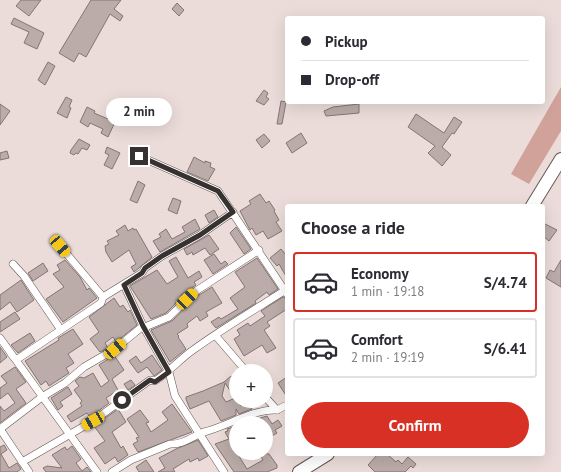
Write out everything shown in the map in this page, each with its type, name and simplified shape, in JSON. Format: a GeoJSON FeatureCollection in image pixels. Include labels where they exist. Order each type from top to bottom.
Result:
{"type":"FeatureCollection","features":[{"type":"Feature","properties":{"kind":"highway"},"geometry":{"type":"LineString","coordinates":[[533,204],[561,159]]}},
{"type":"Feature","properties":{"kind":"highway"},"geometry":{"type":"LineString","coordinates":[[299,472],[325,456]]}},
{"type":"Feature","properties":{"kind":"street"},"geometry":{"type":"LineString","coordinates":[[139,156],[218,191],[285,290]]}},
{"type":"Feature","properties":{"kind":"street"},"geometry":{"type":"LineString","coordinates":[[16,360],[101,304],[103,297],[142,273],[145,268],[162,256],[200,235],[233,212]]}},
{"type":"Feature","properties":{"kind":"street"},"geometry":{"type":"LineString","coordinates":[[60,246],[103,297]]}},
{"type":"Feature","properties":{"kind":"street"},"geometry":{"type":"LineString","coordinates":[[29,472],[0,429],[42,397],[65,383],[84,367],[115,349],[143,326],[145,327],[169,317],[196,291],[259,250]]}},
{"type":"Feature","properties":{"kind":"street"},"geometry":{"type":"LineString","coordinates":[[13,264],[24,276],[61,330]]}},
{"type":"Feature","properties":{"kind":"street"},"geometry":{"type":"LineString","coordinates":[[124,285],[143,326],[169,372],[175,396],[224,472]]}},
{"type":"Feature","properties":{"kind":"street"},"geometry":{"type":"LineString","coordinates":[[22,462],[93,421],[150,380],[155,382],[215,335],[285,293]]}},
{"type":"Feature","properties":{"kind":"street"},"geometry":{"type":"LineString","coordinates":[[215,335],[240,364]]}},
{"type":"Feature","properties":{"kind":"street"},"geometry":{"type":"LineString","coordinates":[[0,338],[97,472]]}},
{"type":"Feature","properties":{"kind":"street"},"geometry":{"type":"LineString","coordinates":[[273,406],[277,410]]}},
{"type":"Feature","properties":{"kind":"street"},"geometry":{"type":"LineString","coordinates":[[112,472],[131,460],[170,444],[177,445],[266,410],[277,410],[285,406]]}},
{"type":"Feature","properties":{"kind":"shaded area"},"geometry":{"type":"Polygon","coordinates":[[[561,87],[561,131],[529,184],[511,174],[561,87]]]}},
{"type":"Feature","properties":{"kind":"building"},"geometry":{"type":"Polygon","coordinates":[[[21,0],[41,0],[29,16],[16,6],[21,0]]]}},
{"type":"Feature","properties":{"kind":"building"},"geometry":{"type":"Polygon","coordinates":[[[91,0],[121,0],[114,9],[123,16],[120,21],[110,14],[86,57],[79,53],[74,62],[59,53],[91,0]]]}},
{"type":"Feature","properties":{"kind":"building"},"geometry":{"type":"Polygon","coordinates":[[[177,3],[184,10],[179,16],[172,9],[177,3]]]}},
{"type":"Feature","properties":{"kind":"building"},"geometry":{"type":"Polygon","coordinates":[[[14,18],[44,33],[37,49],[24,43],[29,32],[11,24],[14,18]]]}},
{"type":"Feature","properties":{"kind":"building"},"geometry":{"type":"Polygon","coordinates":[[[48,62],[55,66],[45,85],[38,80],[48,62]]]}},
{"type":"Feature","properties":{"kind":"building"},"geometry":{"type":"Polygon","coordinates":[[[264,90],[268,93],[266,97],[269,99],[264,105],[256,101],[264,90]]]}},
{"type":"Feature","properties":{"kind":"building"},"geometry":{"type":"Polygon","coordinates":[[[66,97],[72,100],[67,118],[57,113],[66,97]]]}},
{"type":"Feature","properties":{"kind":"building"},"geometry":{"type":"Polygon","coordinates":[[[281,101],[285,102],[282,124],[277,124],[281,101]]]}},
{"type":"Feature","properties":{"kind":"building"},"geometry":{"type":"Polygon","coordinates":[[[0,104],[10,111],[0,125],[0,104]]]}},
{"type":"Feature","properties":{"kind":"building"},"geometry":{"type":"Polygon","coordinates":[[[359,104],[359,113],[326,116],[324,111],[333,107],[359,104]]]}},
{"type":"Feature","properties":{"kind":"building"},"geometry":{"type":"Polygon","coordinates":[[[87,107],[95,111],[94,113],[115,122],[108,137],[101,133],[103,129],[90,123],[88,127],[80,122],[87,107]]]}},
{"type":"Feature","properties":{"kind":"building"},"geometry":{"type":"Polygon","coordinates":[[[416,114],[444,133],[454,117],[462,122],[454,134],[452,133],[442,147],[451,155],[442,166],[428,153],[435,146],[408,127],[416,114]]]}},
{"type":"Feature","properties":{"kind":"building"},"geometry":{"type":"Polygon","coordinates":[[[301,133],[307,143],[292,153],[286,143],[301,133]]]}},
{"type":"Feature","properties":{"kind":"building"},"geometry":{"type":"Polygon","coordinates":[[[264,134],[270,141],[262,148],[256,140],[264,134]]]}},
{"type":"Feature","properties":{"kind":"building"},"geometry":{"type":"Polygon","coordinates":[[[79,139],[90,145],[87,150],[82,148],[78,154],[76,153],[74,155],[70,153],[79,139]]]}},
{"type":"Feature","properties":{"kind":"building"},"geometry":{"type":"Polygon","coordinates":[[[107,147],[120,153],[112,169],[104,165],[109,155],[105,153],[107,147]]]}},
{"type":"Feature","properties":{"kind":"building"},"geometry":{"type":"Polygon","coordinates":[[[7,151],[9,158],[0,160],[0,153],[7,151]]]}},
{"type":"Feature","properties":{"kind":"building"},"geometry":{"type":"Polygon","coordinates":[[[194,157],[205,163],[205,161],[211,163],[210,167],[215,169],[208,181],[187,172],[194,157]]]}},
{"type":"Feature","properties":{"kind":"building"},"geometry":{"type":"Polygon","coordinates":[[[138,181],[145,185],[137,203],[130,200],[138,181]]]}},
{"type":"Feature","properties":{"kind":"building"},"geometry":{"type":"Polygon","coordinates":[[[260,194],[266,203],[269,201],[275,210],[274,211],[279,220],[276,222],[282,231],[268,239],[263,231],[256,235],[252,228],[250,230],[240,211],[251,204],[249,201],[260,194]]]}},
{"type":"Feature","properties":{"kind":"building"},"geometry":{"type":"Polygon","coordinates":[[[173,198],[181,201],[177,214],[168,210],[173,198]]]}},
{"type":"Feature","properties":{"kind":"building"},"geometry":{"type":"Polygon","coordinates":[[[214,210],[218,217],[209,223],[205,215],[214,210]]]}},
{"type":"Feature","properties":{"kind":"building"},"geometry":{"type":"Polygon","coordinates":[[[195,219],[200,229],[160,252],[153,241],[161,237],[159,234],[166,229],[172,239],[185,232],[182,227],[195,219]]]}},
{"type":"Feature","properties":{"kind":"building"},"geometry":{"type":"Polygon","coordinates":[[[545,224],[557,230],[549,241],[545,238],[545,224]]]}},
{"type":"Feature","properties":{"kind":"building"},"geometry":{"type":"Polygon","coordinates":[[[125,225],[128,231],[133,228],[134,230],[136,229],[152,257],[134,272],[131,267],[136,264],[129,250],[112,262],[106,252],[105,246],[109,244],[107,241],[119,235],[116,231],[125,225]]]}},
{"type":"Feature","properties":{"kind":"building"},"geometry":{"type":"Polygon","coordinates":[[[236,227],[251,249],[244,254],[230,233],[236,227]]]}},
{"type":"Feature","properties":{"kind":"building"},"geometry":{"type":"Polygon","coordinates":[[[209,235],[219,249],[210,255],[205,248],[193,255],[192,252],[187,255],[184,249],[209,235]]]}},
{"type":"Feature","properties":{"kind":"building"},"geometry":{"type":"Polygon","coordinates":[[[281,249],[285,254],[285,274],[279,264],[277,266],[270,258],[281,249]]]}},
{"type":"Feature","properties":{"kind":"building"},"geometry":{"type":"Polygon","coordinates":[[[214,254],[221,264],[225,261],[228,264],[213,274],[204,260],[214,254]]]}},
{"type":"Feature","properties":{"kind":"building"},"geometry":{"type":"Polygon","coordinates":[[[176,257],[188,278],[199,271],[202,277],[194,282],[196,285],[181,295],[182,297],[166,313],[151,319],[130,286],[157,270],[167,284],[178,277],[169,261],[176,257]]]}},
{"type":"Feature","properties":{"kind":"building"},"geometry":{"type":"Polygon","coordinates":[[[257,258],[278,289],[269,295],[267,292],[255,301],[256,303],[216,328],[211,322],[219,317],[221,319],[238,309],[230,298],[245,287],[235,272],[257,258]]]}},
{"type":"Feature","properties":{"kind":"building"},"geometry":{"type":"Polygon","coordinates":[[[65,260],[80,277],[87,290],[89,288],[97,298],[63,322],[46,299],[64,287],[53,274],[60,270],[57,265],[65,260]]]}},
{"type":"Feature","properties":{"kind":"building"},"geometry":{"type":"Polygon","coordinates":[[[561,260],[561,287],[546,278],[550,270],[554,272],[561,260]]]}},
{"type":"Feature","properties":{"kind":"building"},"geometry":{"type":"Polygon","coordinates":[[[43,263],[48,271],[33,281],[28,273],[43,263]]]}},
{"type":"Feature","properties":{"kind":"building"},"geometry":{"type":"Polygon","coordinates":[[[21,280],[34,300],[17,312],[10,302],[0,310],[0,295],[21,280]]]}},
{"type":"Feature","properties":{"kind":"building"},"geometry":{"type":"Polygon","coordinates":[[[212,287],[222,303],[206,312],[208,316],[200,321],[197,316],[187,324],[188,327],[177,334],[186,349],[170,362],[151,330],[172,321],[199,295],[212,287]]]}},
{"type":"Feature","properties":{"kind":"building"},"geometry":{"type":"Polygon","coordinates":[[[283,297],[285,298],[285,310],[267,322],[270,326],[264,330],[276,348],[267,353],[262,345],[244,356],[234,339],[240,335],[237,330],[248,323],[250,326],[265,316],[261,311],[283,297]]]}},
{"type":"Feature","properties":{"kind":"building"},"geometry":{"type":"Polygon","coordinates":[[[114,298],[120,307],[123,305],[128,312],[130,310],[137,325],[116,342],[113,337],[105,343],[108,348],[100,352],[90,339],[99,332],[89,317],[114,298]]]}},
{"type":"Feature","properties":{"kind":"building"},"geometry":{"type":"Polygon","coordinates":[[[15,312],[20,319],[0,332],[0,322],[15,312]]]}},
{"type":"Feature","properties":{"kind":"building"},"geometry":{"type":"Polygon","coordinates":[[[73,329],[83,344],[68,354],[74,363],[66,368],[69,373],[49,386],[46,381],[41,385],[25,361],[59,340],[58,338],[73,329]]]}},
{"type":"Feature","properties":{"kind":"building"},"geometry":{"type":"Polygon","coordinates":[[[30,333],[35,341],[18,353],[11,345],[30,333]]]}},
{"type":"Feature","properties":{"kind":"building"},"geometry":{"type":"Polygon","coordinates":[[[0,347],[7,357],[0,363],[0,347]]]}},
{"type":"Feature","properties":{"kind":"building"},"geometry":{"type":"Polygon","coordinates":[[[114,355],[124,370],[112,379],[118,390],[106,398],[109,403],[90,417],[87,413],[71,422],[67,416],[82,406],[80,403],[82,401],[74,390],[79,386],[75,381],[80,377],[84,378],[93,373],[101,387],[109,381],[99,365],[114,355]]]}},
{"type":"Feature","properties":{"kind":"building"},"geometry":{"type":"Polygon","coordinates":[[[152,355],[162,370],[154,376],[147,367],[138,373],[129,361],[136,356],[141,363],[152,355]]]}},
{"type":"Feature","properties":{"kind":"building"},"geometry":{"type":"Polygon","coordinates":[[[15,367],[26,382],[16,389],[26,403],[0,423],[0,406],[4,411],[15,403],[8,393],[0,399],[0,388],[7,383],[1,376],[15,367]]]}},
{"type":"Feature","properties":{"kind":"building"},"geometry":{"type":"Polygon","coordinates":[[[229,378],[229,389],[225,383],[222,396],[226,402],[229,401],[229,408],[252,409],[239,414],[236,409],[236,415],[229,416],[229,418],[221,421],[209,401],[190,409],[186,397],[224,382],[229,378]]]}},
{"type":"Feature","properties":{"kind":"building"},"geometry":{"type":"Polygon","coordinates":[[[285,378],[285,394],[278,383],[285,378]]]}},
{"type":"Feature","properties":{"kind":"building"},"geometry":{"type":"Polygon","coordinates":[[[131,380],[135,385],[128,390],[124,384],[131,380]]]}},
{"type":"Feature","properties":{"kind":"building"},"geometry":{"type":"Polygon","coordinates":[[[68,387],[72,394],[60,402],[63,406],[58,410],[51,398],[68,387]]]}},
{"type":"Feature","properties":{"kind":"building"},"geometry":{"type":"Polygon","coordinates":[[[172,404],[192,432],[138,452],[133,444],[138,441],[136,438],[139,437],[127,419],[140,410],[149,422],[146,423],[151,432],[168,420],[162,412],[172,404]]]}},
{"type":"Feature","properties":{"kind":"building"},"geometry":{"type":"Polygon","coordinates":[[[118,409],[126,422],[112,432],[121,448],[123,446],[128,455],[118,462],[115,457],[105,464],[94,448],[105,441],[94,426],[118,409]]]}},
{"type":"Feature","properties":{"kind":"building"},"geometry":{"type":"Polygon","coordinates":[[[278,420],[282,426],[275,430],[277,433],[273,435],[273,423],[278,420]]]}},
{"type":"Feature","properties":{"kind":"building"},"geometry":{"type":"Polygon","coordinates":[[[229,428],[229,439],[225,432],[228,431],[227,429],[229,428]]]}},
{"type":"Feature","properties":{"kind":"building"},"geometry":{"type":"Polygon","coordinates":[[[229,439],[229,460],[241,460],[247,469],[263,460],[273,460],[277,465],[277,468],[267,472],[234,472],[215,444],[229,439]]]}},
{"type":"Feature","properties":{"kind":"building"},"geometry":{"type":"Polygon","coordinates":[[[198,440],[208,456],[199,461],[198,458],[190,462],[189,459],[173,469],[175,472],[158,472],[165,468],[159,458],[198,440]]]}},
{"type":"Feature","properties":{"kind":"building"},"geometry":{"type":"Polygon","coordinates":[[[4,445],[7,450],[1,454],[9,468],[17,463],[21,469],[17,472],[0,472],[0,447],[4,445]]]}},
{"type":"Feature","properties":{"kind":"building"},"geometry":{"type":"Polygon","coordinates":[[[72,446],[81,459],[76,463],[82,471],[87,467],[91,472],[46,472],[43,468],[47,466],[62,468],[52,455],[65,447],[67,450],[72,446]]]}},
{"type":"Feature","properties":{"kind":"building"},"geometry":{"type":"Polygon","coordinates":[[[376,456],[389,456],[396,462],[398,460],[402,464],[408,457],[416,464],[413,468],[411,466],[405,472],[375,472],[368,465],[376,456]]]}},
{"type":"Feature","properties":{"kind":"building"},"geometry":{"type":"Polygon","coordinates":[[[146,460],[154,472],[139,472],[136,467],[146,460]]]}},
{"type":"Feature","properties":{"kind":"route"},"geometry":{"type":"LineString","coordinates":[[122,400],[150,380],[155,382],[169,372],[143,326],[124,285],[142,273],[145,268],[162,256],[200,235],[233,212],[218,191],[139,156]]}}]}
